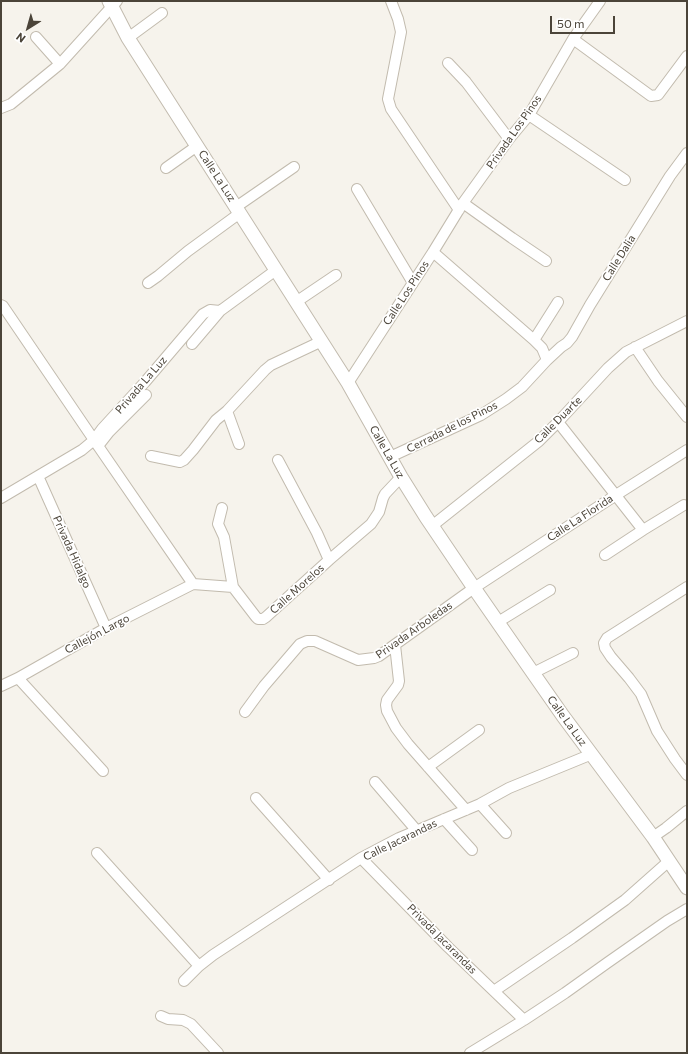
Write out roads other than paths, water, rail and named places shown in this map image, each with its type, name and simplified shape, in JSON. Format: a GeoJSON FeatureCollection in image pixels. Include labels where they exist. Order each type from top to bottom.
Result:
{"type":"FeatureCollection","features":[{"type":"Feature","properties":{"kind":"street"},"geometry":{"type":"LineString","coordinates":[[390,1],[398,19],[401,32],[388,99],[391,109],[461,206],[546,261]]}},
{"type":"Feature","properties":{"kind":"street","name":"Privada Los Pinos"},"geometry":{"type":"LineString","coordinates":[[461,206],[509,139],[529,114],[573,39],[600,1]]}},
{"type":"Feature","properties":{"kind":"street"},"geometry":{"type":"LineString","coordinates":[[1,108],[11,104],[60,64],[113,3]]}},
{"type":"Feature","properties":{"kind":"street","name":"Calle La Luz"},"geometry":{"type":"LineString","coordinates":[[113,3],[128,38],[322,341],[348,383],[404,482],[429,521],[533,673],[653,837],[687,888]]}},
{"type":"Feature","properties":{"kind":"street"},"geometry":{"type":"LineString","coordinates":[[128,38],[162,13]]}},
{"type":"Feature","properties":{"kind":"street"},"geometry":{"type":"LineString","coordinates":[[36,36],[60,64]]}},
{"type":"Feature","properties":{"kind":"street"},"geometry":{"type":"LineString","coordinates":[[573,39],[651,96],[658,95],[687,56]]}},
{"type":"Feature","properties":{"kind":"street"},"geometry":{"type":"LineString","coordinates":[[448,63],[466,82],[509,139]]}},
{"type":"Feature","properties":{"kind":"street"},"geometry":{"type":"LineString","coordinates":[[529,114],[625,180]]}},
{"type":"Feature","properties":{"kind":"street"},"geometry":{"type":"LineString","coordinates":[[166,168],[197,146]]}},
{"type":"Feature","properties":{"kind":"street","name":"Calle Dalia"},"geometry":{"type":"LineString","coordinates":[[547,360],[572,337],[590,305],[666,183],[687,153]]}},
{"type":"Feature","properties":{"kind":"street"},"geometry":{"type":"LineString","coordinates":[[148,283],[294,167]]}},
{"type":"Feature","properties":{"kind":"street"},"geometry":{"type":"LineString","coordinates":[[357,189],[413,283]]}},
{"type":"Feature","properties":{"kind":"street","name":"Calle Los Pinos"},"geometry":{"type":"LineString","coordinates":[[348,383],[461,206]]}},
{"type":"Feature","properties":{"kind":"street"},"geometry":{"type":"LineString","coordinates":[[433,252],[534,340],[542,348],[547,360]]}},
{"type":"Feature","properties":{"kind":"street","name":"Privada La Luz"},"geometry":{"type":"LineString","coordinates":[[1,498],[96,443],[102,429],[145,382],[203,314],[210,310],[220,311],[276,270]]}},
{"type":"Feature","properties":{"kind":"street"},"geometry":{"type":"LineString","coordinates":[[296,302],[336,275]]}},
{"type":"Feature","properties":{"kind":"street"},"geometry":{"type":"LineString","coordinates":[[534,340],[558,302]]}},
{"type":"Feature","properties":{"kind":"street"},"geometry":{"type":"LineString","coordinates":[[1,305],[193,584],[233,587],[224,537],[218,524],[222,508]]}},
{"type":"Feature","properties":{"kind":"street"},"geometry":{"type":"LineString","coordinates":[[192,344],[220,311]]}},
{"type":"Feature","properties":{"kind":"street","name":"Calle Duarte"},"geometry":{"type":"LineString","coordinates":[[429,521],[539,441],[608,368],[626,352],[687,321]]}},
{"type":"Feature","properties":{"kind":"street"},"geometry":{"type":"LineString","coordinates":[[151,456],[180,462],[184,460],[216,420],[227,411],[265,370],[272,365],[322,341]]}},
{"type":"Feature","properties":{"kind":"street"},"geometry":{"type":"LineString","coordinates":[[635,347],[658,381],[687,418]]}},
{"type":"Feature","properties":{"kind":"street","name":"Cerrada de los Pinos"},"geometry":{"type":"LineString","coordinates":[[390,457],[481,415],[522,387],[547,360]]}},
{"type":"Feature","properties":{"kind":"street"},"geometry":{"type":"LineString","coordinates":[[96,443],[109,432],[146,394]]}},
{"type":"Feature","properties":{"kind":"street"},"geometry":{"type":"LineString","coordinates":[[227,411],[239,444]]}},
{"type":"Feature","properties":{"kind":"street"},"geometry":{"type":"LineString","coordinates":[[558,422],[643,530]]}},
{"type":"Feature","properties":{"kind":"street","name":"Calle La Florida"},"geometry":{"type":"LineString","coordinates":[[474,588],[687,450]]}},
{"type":"Feature","properties":{"kind":"street"},"geometry":{"type":"LineString","coordinates":[[278,460],[329,560]]}},
{"type":"Feature","properties":{"kind":"street","name":"Privada Hidalgo"},"geometry":{"type":"LineString","coordinates":[[38,476],[106,628]]}},
{"type":"Feature","properties":{"kind":"street","name":"Calle Morelos"},"geometry":{"type":"LineString","coordinates":[[233,587],[256,617],[258,619],[263,619],[371,524],[379,512],[385,494],[404,482]]}},
{"type":"Feature","properties":{"kind":"street"},"geometry":{"type":"LineString","coordinates":[[605,555],[684,505]]}},
{"type":"Feature","properties":{"kind":"street","name":"Callejón Largo"},"geometry":{"type":"LineString","coordinates":[[1,686],[18,678],[106,628],[193,584]]}},
{"type":"Feature","properties":{"kind":"street"},"geometry":{"type":"LineString","coordinates":[[687,587],[607,638],[604,643],[605,648],[616,664],[641,694],[657,731],[687,775]]}},
{"type":"Feature","properties":{"kind":"street","name":"Privada Arboledas"},"geometry":{"type":"LineString","coordinates":[[245,712],[264,686],[300,644],[307,641],[315,641],[358,660],[374,658],[395,645],[474,588]]}},
{"type":"Feature","properties":{"kind":"street"},"geometry":{"type":"LineString","coordinates":[[498,622],[550,590]]}},
{"type":"Feature","properties":{"kind":"street"},"geometry":{"type":"LineString","coordinates":[[395,645],[399,681],[398,685],[387,700],[387,711],[404,739],[466,810]]}},
{"type":"Feature","properties":{"kind":"street"},"geometry":{"type":"LineString","coordinates":[[533,673],[573,653]]}},
{"type":"Feature","properties":{"kind":"street"},"geometry":{"type":"LineString","coordinates":[[18,678],[103,771]]}},
{"type":"Feature","properties":{"kind":"street"},"geometry":{"type":"LineString","coordinates":[[428,767],[479,730]]}},
{"type":"Feature","properties":{"kind":"street","name":"Calle Jacarandas"},"geometry":{"type":"LineString","coordinates":[[184,981],[213,955],[378,848],[444,818],[480,804],[509,788],[592,754]]}},
{"type":"Feature","properties":{"kind":"street"},"geometry":{"type":"LineString","coordinates":[[375,782],[417,830]]}},
{"type":"Feature","properties":{"kind":"street"},"geometry":{"type":"LineString","coordinates":[[256,798],[329,880]]}},
{"type":"Feature","properties":{"kind":"street"},"geometry":{"type":"LineString","coordinates":[[480,804],[506,833]]}},
{"type":"Feature","properties":{"kind":"street"},"geometry":{"type":"LineString","coordinates":[[653,837],[687,811]]}},
{"type":"Feature","properties":{"kind":"street"},"geometry":{"type":"LineString","coordinates":[[444,818],[472,850]]}},
{"type":"Feature","properties":{"kind":"street"},"geometry":{"type":"LineString","coordinates":[[97,853],[199,966]]}},
{"type":"Feature","properties":{"kind":"street","name":"Privada Jacarandas"},"geometry":{"type":"LineString","coordinates":[[361,858],[524,1020]]}},
{"type":"Feature","properties":{"kind":"street"},"geometry":{"type":"LineString","coordinates":[[494,991],[625,900],[668,861]]}},
{"type":"Feature","properties":{"kind":"street"},"geometry":{"type":"LineString","coordinates":[[470,1053],[565,993],[667,921],[687,910]]}},
{"type":"Feature","properties":{"kind":"street"},"geometry":{"type":"LineString","coordinates":[[161,1016],[168,1019],[183,1020],[191,1024],[218,1053]]}}]}
